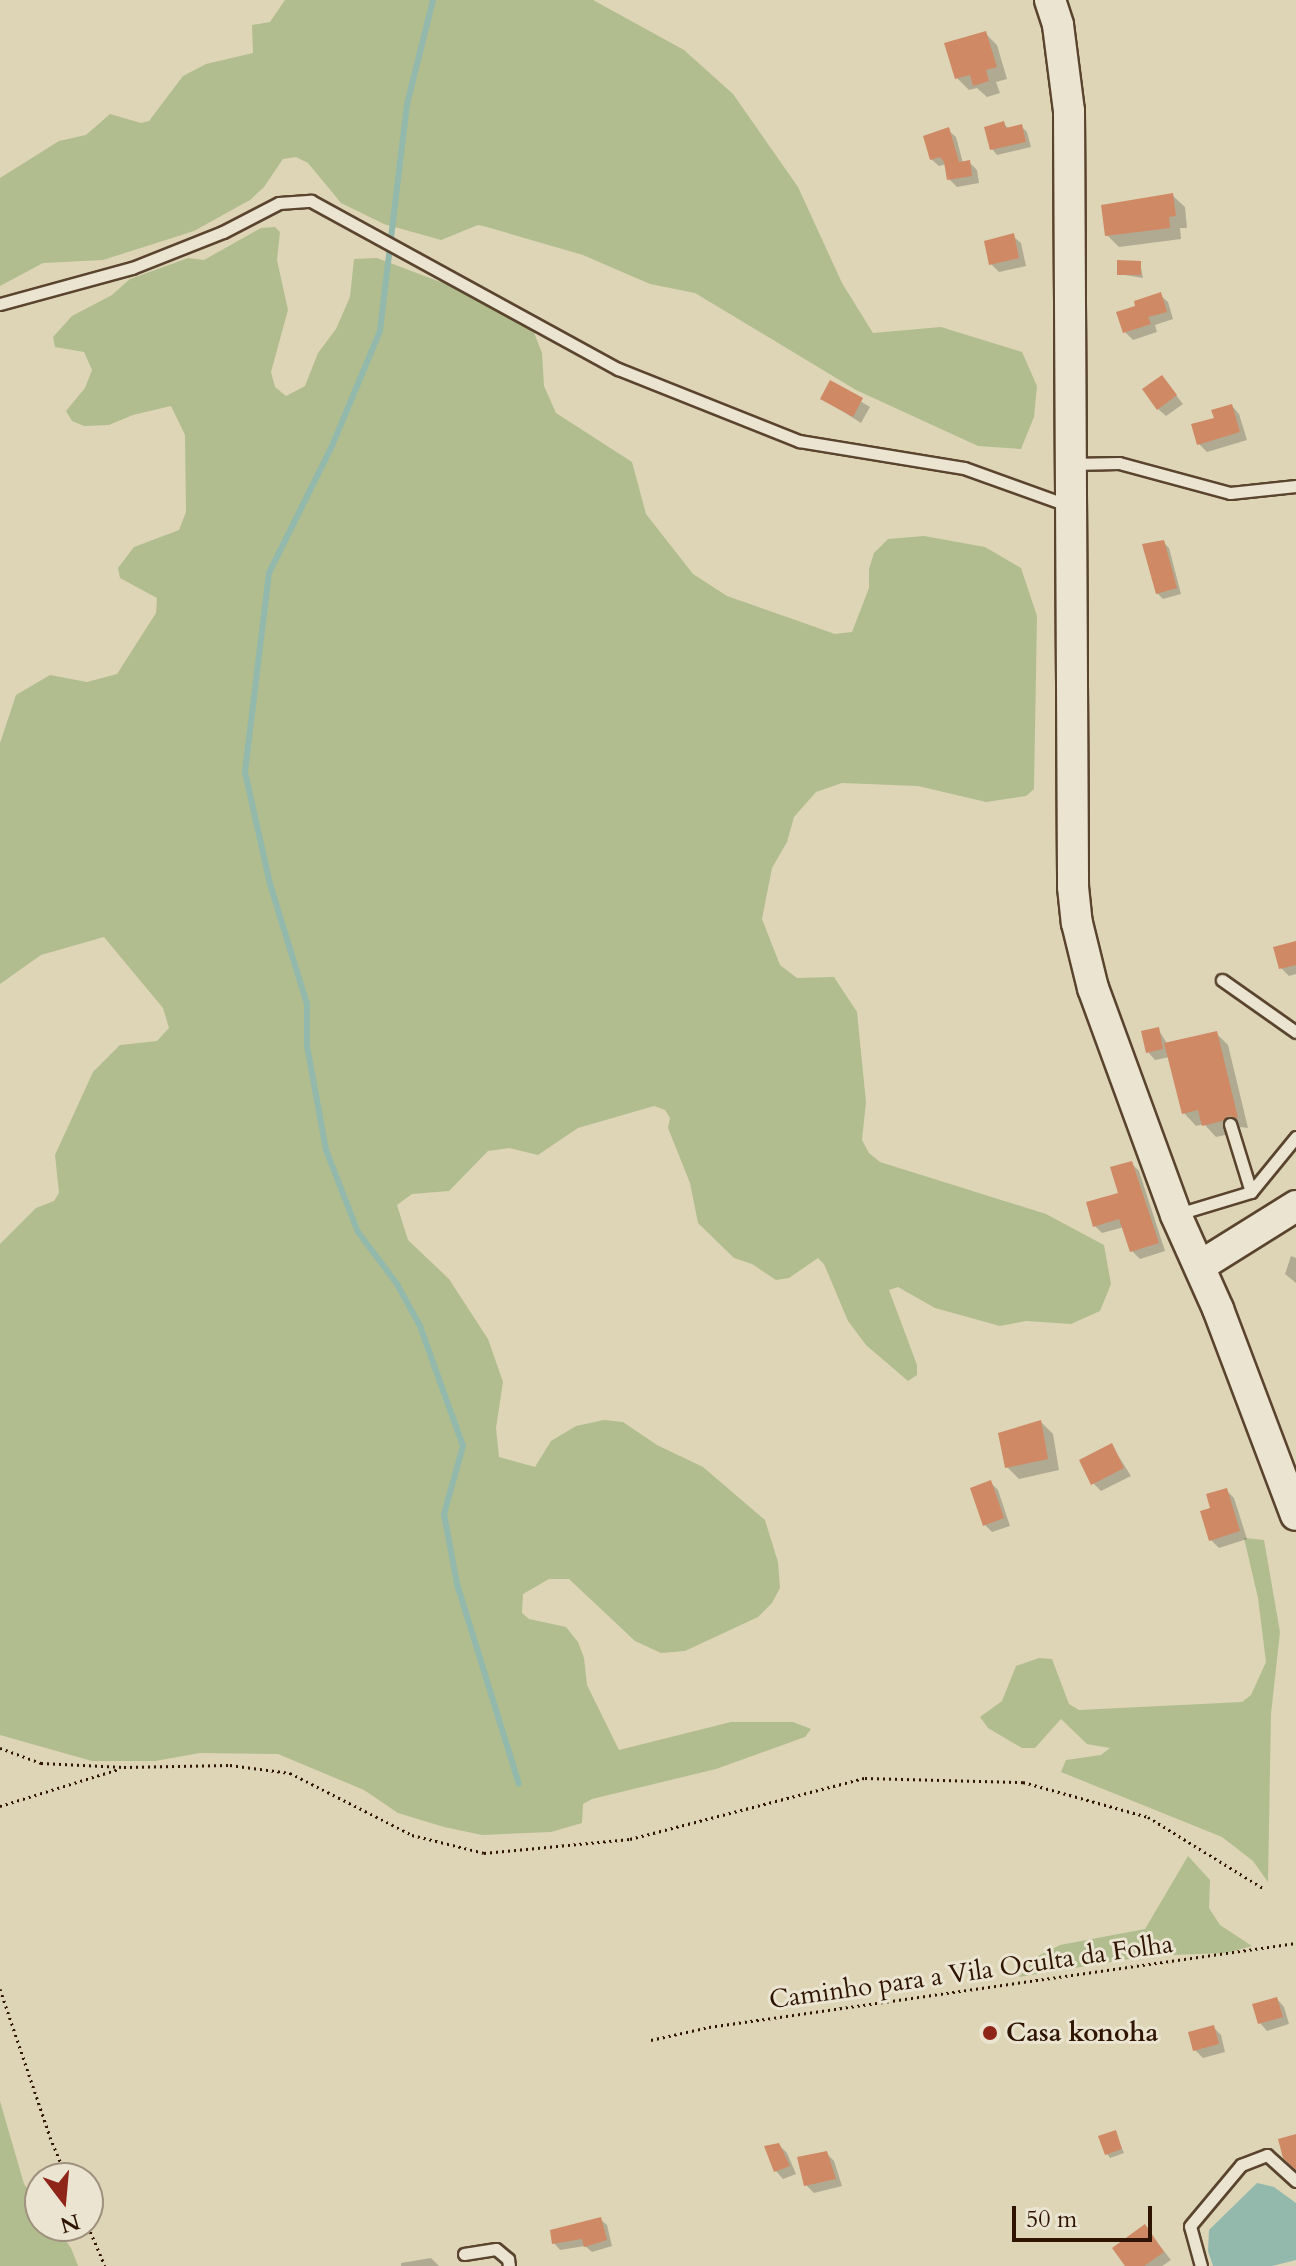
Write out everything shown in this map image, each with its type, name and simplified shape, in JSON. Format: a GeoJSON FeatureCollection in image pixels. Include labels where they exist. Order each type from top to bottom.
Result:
{"type":"FeatureCollection","features":[{"type":"Feature","properties":{"kind":"main road"},"geometry":{"type":"LineString","coordinates":[[1050,0],[1058,25],[1069,111],[1073,887],[1077,923],[1093,988],[1176,1215],[1200,1266],[1296,1515]]}},
{"type":"Feature","properties":{"kind":"main road"},"geometry":{"type":"LineString","coordinates":[[1200,1266],[1296,1206]]}},
{"type":"Feature","properties":{"kind":"lane"},"geometry":{"type":"LineString","coordinates":[[0,304],[132,268],[223,232],[279,203],[311,201],[618,369],[799,441],[964,468],[1071,506]]}},
{"type":"Feature","properties":{"kind":"lane"},"geometry":{"type":"LineString","coordinates":[[1071,464],[1119,463],[1230,493],[1296,486]]}},
{"type":"Feature","properties":{"kind":"lane"},"geometry":{"type":"LineString","coordinates":[[1222,980],[1296,1032]]}},
{"type":"Feature","properties":{"kind":"lane"},"geometry":{"type":"LineString","coordinates":[[1230,1124],[1251,1192]]}},
{"type":"Feature","properties":{"kind":"lane"},"geometry":{"type":"LineString","coordinates":[[1176,1215],[1251,1192],[1296,1137]]}},
{"type":"Feature","properties":{"kind":"lane"},"geometry":{"type":"LineString","coordinates":[[1201,2266],[1190,2226],[1241,2165],[1267,2155],[1296,2181]]}},
{"type":"Feature","properties":{"kind":"lane"},"geometry":{"type":"LineString","coordinates":[[464,2254],[496,2249],[508,2259],[509,2266]]}},
{"type":"Feature","properties":{"kind":"path"},"geometry":{"type":"LineString","coordinates":[[0,1748],[41,1763],[124,1767],[230,1765],[290,1773],[412,1835],[484,1853],[630,1839],[865,1778],[1023,1782],[1148,1817],[1263,1888]]}},
{"type":"Feature","properties":{"kind":"path"},"geometry":{"type":"LineString","coordinates":[[0,1806],[124,1767]]}},
{"type":"Feature","properties":{"kind":"path","name":"Caminho para a Vila Oculta da Folha"},"geometry":{"type":"LineString","coordinates":[[651,2040],[709,2027],[1296,1943]]}},
{"type":"Feature","properties":{"kind":"path"},"geometry":{"type":"LineString","coordinates":[[0,1989],[60,2162]]}},
{"type":"Feature","properties":{"kind":"path"},"geometry":{"type":"LineString","coordinates":[[95,2242],[105,2266]]}},
{"type":"Feature","properties":{"kind":"green space"},"geometry":{"type":"Polygon","coordinates":[[[285,0],[593,0],[684,50],[733,94],[798,187],[842,283],[873,333],[941,327],[1022,352],[1037,386],[1034,417],[1021,449],[978,446],[856,390],[695,293],[650,284],[583,255],[478,225],[441,240],[384,224],[341,203],[308,163],[296,157],[283,159],[264,187],[250,200],[194,231],[103,260],[43,263],[0,286],[0,178],[59,141],[86,135],[110,114],[141,123],[149,121],[183,76],[206,64],[253,53],[252,25],[270,22],[285,0]]]}},
{"type":"Feature","properties":{"kind":"green space"},"geometry":{"type":"Polygon","coordinates":[[[275,227],[280,232],[277,260],[288,310],[271,372],[275,387],[286,396],[305,386],[318,353],[336,329],[350,297],[354,259],[377,258],[459,289],[533,330],[542,353],[544,386],[556,413],[632,462],[646,514],[693,574],[727,596],[835,634],[852,632],[869,588],[869,569],[874,553],[888,539],[924,536],[985,547],[1021,568],[1037,616],[1034,789],[1026,796],[986,802],[918,786],[842,783],[816,792],[794,817],[787,842],[772,868],[762,919],[780,965],[797,978],[834,977],[857,1012],[866,1102],[862,1140],[869,1153],[880,1162],[1046,1214],[1104,1245],[1111,1284],[1100,1311],[1071,1324],[1026,1321],[1000,1326],[935,1308],[898,1287],[889,1290],[917,1365],[917,1375],[908,1381],[866,1345],[848,1321],[824,1264],[818,1258],[789,1278],[776,1280],[752,1264],[734,1258],[698,1223],[690,1183],[668,1128],[670,1118],[665,1110],[654,1106],[578,1128],[538,1155],[509,1148],[488,1151],[449,1191],[412,1194],[397,1205],[408,1240],[449,1279],[488,1339],[503,1382],[496,1428],[499,1457],[535,1467],[551,1441],[576,1426],[604,1420],[623,1422],[657,1445],[703,1467],[765,1520],[778,1562],[780,1588],[772,1603],[758,1617],[685,1651],[661,1653],[635,1641],[569,1579],[549,1579],[523,1594],[522,1613],[529,1619],[566,1627],[578,1642],[584,1658],[587,1685],[619,1750],[731,1722],[793,1722],[811,1729],[805,1737],[716,1769],[592,1799],[583,1804],[582,1823],[551,1832],[482,1835],[444,1827],[398,1813],[364,1790],[278,1754],[200,1753],[155,1761],[92,1761],[0,1735],[0,1244],[36,1208],[54,1201],[59,1193],[55,1155],[93,1072],[120,1045],[157,1041],[169,1028],[163,1008],[104,937],[41,955],[0,984],[0,743],[16,695],[50,675],[87,682],[117,674],[156,613],[157,598],[120,578],[118,568],[134,547],[179,530],[186,512],[185,435],[171,406],[133,415],[109,425],[84,426],[72,421],[66,411],[85,388],[92,370],[84,352],[55,347],[53,337],[72,316],[112,295],[130,279],[188,258],[204,260],[261,228],[275,227]]]}},
{"type":"Feature","properties":{"kind":"green space"},"geometry":{"type":"Polygon","coordinates":[[[1244,1538],[1264,1540],[1280,1632],[1271,1714],[1268,1882],[1253,1861],[1222,1837],[1061,1772],[1066,1760],[1101,1755],[1110,1748],[1087,1744],[1061,1719],[1035,1748],[1022,1748],[988,1728],[980,1717],[1002,1701],[1016,1666],[1039,1658],[1052,1659],[1069,1704],[1079,1710],[1242,1702],[1251,1695],[1266,1662],[1258,1598],[1244,1538]]]}},
{"type":"Feature","properties":{"kind":"green space"},"geometry":{"type":"Polygon","coordinates":[[[1188,1856],[1210,1880],[1209,1908],[1220,1925],[1252,1946],[1226,1953],[1148,1956],[1019,1977],[1038,1956],[1060,1945],[1145,1929],[1188,1856]]]}},
{"type":"Feature","properties":{"kind":"green space"},"geometry":{"type":"Polygon","coordinates":[[[0,2101],[24,2184],[24,2242],[67,2242],[78,2266],[0,2266],[0,2101]]]}},
{"type":"Feature","properties":{"kind":"water"},"geometry":{"type":"Polygon","coordinates":[[[1257,2183],[1274,2187],[1296,2203],[1296,2260],[1272,2266],[1213,2266],[1208,2251],[1209,2230],[1257,2183]]]}},
{"type":"Feature","properties":{"kind":"building"},"geometry":{"type":"Polygon","coordinates":[[[986,31],[997,67],[986,70],[989,81],[973,86],[970,75],[955,79],[944,43],[986,31]]]}},
{"type":"Feature","properties":{"kind":"building"},"geometry":{"type":"Polygon","coordinates":[[[1004,121],[1006,128],[1022,124],[1026,142],[990,150],[984,127],[1004,121]]]}},
{"type":"Feature","properties":{"kind":"building"},"geometry":{"type":"Polygon","coordinates":[[[949,127],[959,162],[970,160],[972,176],[947,180],[940,157],[930,160],[923,136],[949,127]]]}},
{"type":"Feature","properties":{"kind":"building"},"geometry":{"type":"Polygon","coordinates":[[[1173,193],[1176,216],[1169,217],[1170,228],[1105,236],[1101,205],[1173,193]]]}},
{"type":"Feature","properties":{"kind":"building"},"geometry":{"type":"Polygon","coordinates":[[[1014,233],[1019,258],[989,265],[984,241],[1014,233]]]}},
{"type":"Feature","properties":{"kind":"building"},"geometry":{"type":"Polygon","coordinates":[[[1117,260],[1141,261],[1141,275],[1117,275],[1117,260]]]}},
{"type":"Feature","properties":{"kind":"building"},"geometry":{"type":"Polygon","coordinates":[[[1161,292],[1167,312],[1148,317],[1151,324],[1123,333],[1116,312],[1135,306],[1134,301],[1161,292]]]}},
{"type":"Feature","properties":{"kind":"building"},"geometry":{"type":"Polygon","coordinates":[[[1162,375],[1177,395],[1157,410],[1142,389],[1162,375]]]}},
{"type":"Feature","properties":{"kind":"building"},"geometry":{"type":"Polygon","coordinates":[[[830,380],[863,398],[853,417],[820,399],[830,380]]]}},
{"type":"Feature","properties":{"kind":"building"},"geometry":{"type":"Polygon","coordinates":[[[1232,404],[1240,432],[1197,445],[1191,424],[1214,418],[1211,410],[1232,404]]]}},
{"type":"Feature","properties":{"kind":"building"},"geometry":{"type":"Polygon","coordinates":[[[1164,540],[1177,588],[1156,594],[1142,544],[1164,540]]]}},
{"type":"Feature","properties":{"kind":"building"},"geometry":{"type":"Polygon","coordinates":[[[1296,941],[1296,965],[1279,969],[1273,947],[1296,941]]]}},
{"type":"Feature","properties":{"kind":"building"},"geometry":{"type":"Polygon","coordinates":[[[1159,1027],[1163,1049],[1146,1053],[1141,1031],[1159,1027]]]}},
{"type":"Feature","properties":{"kind":"building"},"geometry":{"type":"Polygon","coordinates":[[[1217,1031],[1238,1118],[1228,1116],[1222,1121],[1202,1126],[1198,1110],[1182,1114],[1164,1043],[1217,1031]]]}},
{"type":"Feature","properties":{"kind":"building"},"geometry":{"type":"Polygon","coordinates":[[[1132,1161],[1159,1243],[1130,1252],[1119,1219],[1093,1227],[1086,1202],[1118,1193],[1110,1167],[1132,1161]]]}},
{"type":"Feature","properties":{"kind":"building"},"geometry":{"type":"Polygon","coordinates":[[[1041,1420],[1048,1459],[1005,1468],[998,1433],[1041,1420]]]}},
{"type":"Feature","properties":{"kind":"building"},"geometry":{"type":"Polygon","coordinates":[[[1112,1443],[1124,1468],[1091,1485],[1079,1460],[1112,1443]]]}},
{"type":"Feature","properties":{"kind":"building"},"geometry":{"type":"Polygon","coordinates":[[[991,1480],[1004,1518],[983,1526],[970,1488],[991,1480]]]}},
{"type":"Feature","properties":{"kind":"building"},"geometry":{"type":"Polygon","coordinates":[[[1227,1488],[1240,1531],[1209,1541],[1200,1511],[1210,1508],[1206,1494],[1227,1488]]]}},
{"type":"Feature","properties":{"kind":"building"},"geometry":{"type":"Polygon","coordinates":[[[1277,1997],[1283,2017],[1258,2024],[1252,2004],[1277,1997]]]}},
{"type":"Feature","properties":{"kind":"building"},"geometry":{"type":"Polygon","coordinates":[[[1214,2025],[1219,2044],[1193,2051],[1188,2032],[1214,2025]]]}},
{"type":"Feature","properties":{"kind":"building"},"geometry":{"type":"Polygon","coordinates":[[[1116,2130],[1122,2149],[1105,2155],[1098,2136],[1116,2130]]]}},
{"type":"Feature","properties":{"kind":"building"},"geometry":{"type":"Polygon","coordinates":[[[1296,2134],[1296,2170],[1283,2158],[1278,2139],[1296,2134]]]}},
{"type":"Feature","properties":{"kind":"building"},"geometry":{"type":"Polygon","coordinates":[[[779,2143],[790,2166],[774,2172],[764,2146],[779,2143]]]}},
{"type":"Feature","properties":{"kind":"building"},"geometry":{"type":"Polygon","coordinates":[[[827,2151],[836,2179],[804,2186],[797,2157],[827,2151]]]}},
{"type":"Feature","properties":{"kind":"building"},"geometry":{"type":"Polygon","coordinates":[[[601,2217],[607,2240],[584,2247],[582,2239],[552,2244],[550,2230],[601,2217]]]}},
{"type":"Feature","properties":{"kind":"building"},"geometry":{"type":"Polygon","coordinates":[[[1145,2224],[1164,2252],[1144,2266],[1125,2266],[1112,2248],[1145,2224]]]}},
{"type":"Feature","properties":{"kind":"waterway"},"geometry":{"type":"LineString","coordinates":[[433,0],[407,104],[380,331],[332,446],[269,573],[245,772],[270,884],[307,1004],[307,1046],[326,1150],[358,1232],[397,1284],[420,1326],[463,1446],[444,1514],[457,1584],[519,1784]]}},
{"type":"Feature","properties":{"kind":"place","name":"Casa konoha"},"geometry":{"type":"Point","coordinates":[990,2033]}}]}
